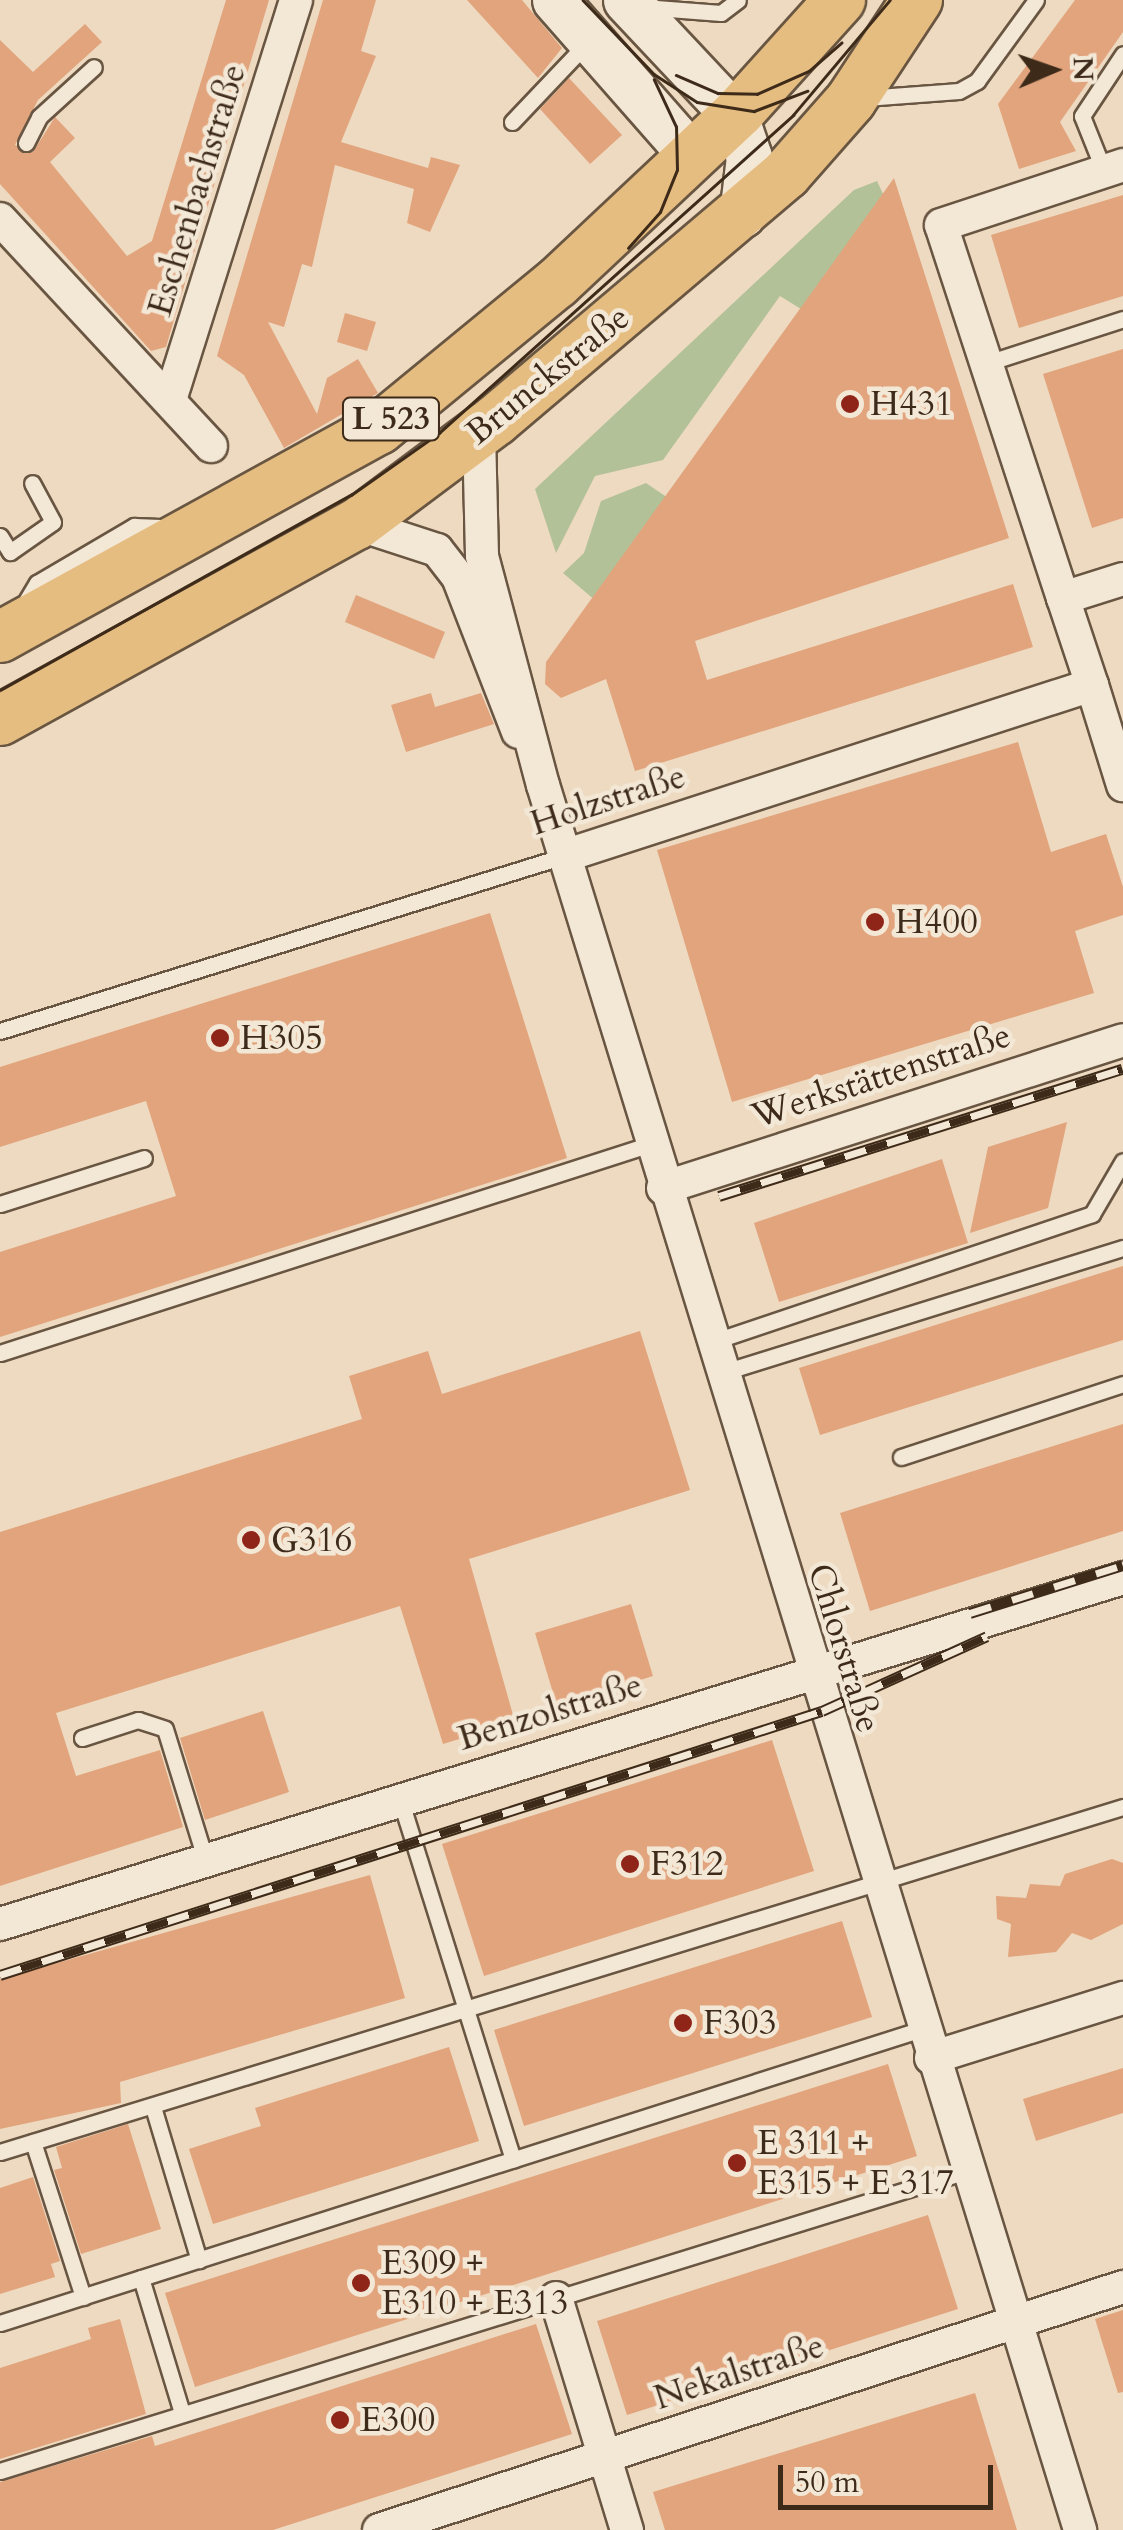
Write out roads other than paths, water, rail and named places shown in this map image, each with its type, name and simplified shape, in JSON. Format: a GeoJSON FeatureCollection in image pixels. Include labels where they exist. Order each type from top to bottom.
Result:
{"type":"FeatureCollection","features":[{"type":"Feature","properties":{"kind":"main road"},"geometry":{"type":"LineString","coordinates":[[555,0],[692,156]]}},
{"type":"Feature","properties":{"kind":"main road","name":"Brunckstraße"},"geometry":{"type":"LineString","coordinates":[[3,636],[379,429],[692,156],[840,0]]}},
{"type":"Feature","properties":{"kind":"main road","name":"Brunckstraße"},"geometry":{"type":"LineString","coordinates":[[0,720],[380,516],[472,452],[742,215],[851,100],[917,0]]}},
{"type":"Feature","properties":{"kind":"main road"},"geometry":{"type":"LineString","coordinates":[[629,4],[734,116],[749,156],[742,215]]}},
{"type":"Feature","properties":{"kind":"street","name":"Eschenbachstraße"},"geometry":{"type":"LineString","coordinates":[[170,400],[296,0]]}},
{"type":"Feature","properties":{"kind":"street"},"geometry":{"type":"LineString","coordinates":[[1113,168],[941,225],[1123,784]]}},
{"type":"Feature","properties":{"kind":"street"},"geometry":{"type":"LineString","coordinates":[[0,220],[211,446]]}},
{"type":"Feature","properties":{"kind":"street"},"geometry":{"type":"LineString","coordinates":[[472,452],[482,556],[512,693]]}},
{"type":"Feature","properties":{"kind":"street"},"geometry":{"type":"LineString","coordinates":[[380,516],[437,550],[458,577],[512,693]]}},
{"type":"Feature","properties":{"kind":"street"},"geometry":{"type":"LineString","coordinates":[[1063,598],[1123,579]]}},
{"type":"Feature","properties":{"kind":"street","name":"Holzstraße"},"geometry":{"type":"LineString","coordinates":[[564,856],[1092,685]]}},
{"type":"Feature","properties":{"kind":"street","name":"Chlorstraße"},"geometry":{"type":"LineString","coordinates":[[512,693],[810,1676],[1080,2530]]}},
{"type":"Feature","properties":{"kind":"street","name":"Werkstättenstraße"},"geometry":{"type":"LineString","coordinates":[[663,1188],[1123,1040]]}},
{"type":"Feature","properties":{"kind":"street","name":"Benzolstraße"},"geometry":{"type":"LineString","coordinates":[[0,1924],[1123,1578]]}},
{"type":"Feature","properties":{"kind":"street"},"geometry":{"type":"LineString","coordinates":[[926,2044],[1123,1998]]}},
{"type":"Feature","properties":{"kind":"street","name":"Nekalstraße"},"geometry":{"type":"LineString","coordinates":[[400,2527],[1123,2287]]}},
{"type":"Feature","properties":{"kind":"street"},"geometry":{"type":"LineString","coordinates":[[556,2298],[628,2530]]}},
{"type":"Feature","properties":{"kind":"lane"},"geometry":{"type":"LineString","coordinates":[[629,4],[722,13],[738,0]]}},
{"type":"Feature","properties":{"kind":"lane"},"geometry":{"type":"LineString","coordinates":[[851,100],[959,90],[977,80],[1036,0]]}},
{"type":"Feature","properties":{"kind":"lane"},"geometry":{"type":"LineString","coordinates":[[512,122],[591,40]]}},
{"type":"Feature","properties":{"kind":"lane"},"geometry":{"type":"LineString","coordinates":[[1113,168],[1082,116],[1123,54]]}},
{"type":"Feature","properties":{"kind":"lane"},"geometry":{"type":"LineString","coordinates":[[26,143],[39,117],[94,67]]}},
{"type":"Feature","properties":{"kind":"lane"},"geometry":{"type":"LineString","coordinates":[[987,362],[1123,319]]}},
{"type":"Feature","properties":{"kind":"lane"},"geometry":{"type":"LineString","coordinates":[[0,536],[10,552],[54,522],[32,483]]}},
{"type":"Feature","properties":{"kind":"lane","name":"Holzstraße"},"geometry":{"type":"LineString","coordinates":[[0,1031],[564,856]]}},
{"type":"Feature","properties":{"kind":"lane"},"geometry":{"type":"LineString","coordinates":[[0,1353],[651,1144]]}},
{"type":"Feature","properties":{"kind":"lane"},"geometry":{"type":"LineString","coordinates":[[0,1204],[144,1158]]}},
{"type":"Feature","properties":{"kind":"lane"},"geometry":{"type":"LineString","coordinates":[[713,1358],[1092,1214],[1123,1161]]}},
{"type":"Feature","properties":{"kind":"lane"},"geometry":{"type":"LineString","coordinates":[[713,1358],[1123,1248]]}},
{"type":"Feature","properties":{"kind":"lane"},"geometry":{"type":"LineString","coordinates":[[900,1457],[1123,1384]]}},
{"type":"Feature","properties":{"kind":"lane"},"geometry":{"type":"LineString","coordinates":[[82,1738],[138,1720],[165,1729],[205,1858]]}},
{"type":"Feature","properties":{"kind":"lane"},"geometry":{"type":"LineString","coordinates":[[400,1799],[513,2160]]}},
{"type":"Feature","properties":{"kind":"lane"},"geometry":{"type":"LineString","coordinates":[[0,2152],[1123,1807]]}},
{"type":"Feature","properties":{"kind":"lane"},"geometry":{"type":"LineString","coordinates":[[0,2323],[513,2160],[926,2044]]}},
{"type":"Feature","properties":{"kind":"lane"},"geometry":{"type":"LineString","coordinates":[[153,2107],[200,2260]]}},
{"type":"Feature","properties":{"kind":"lane"},"geometry":{"type":"LineString","coordinates":[[33,2142],[82,2297]]}},
{"type":"Feature","properties":{"kind":"lane"},"geometry":{"type":"LineString","coordinates":[[0,2471],[966,2171]]}},
{"type":"Feature","properties":{"kind":"lane"},"geometry":{"type":"LineString","coordinates":[[142,2278],[182,2413]]}},
{"type":"Feature","properties":{"kind":"tram line"},"geometry":{"type":"LineString","coordinates":[[583,0],[654,74],[697,102],[754,111],[807,91]]}},
{"type":"Feature","properties":{"kind":"tram line"},"geometry":{"type":"LineString","coordinates":[[0,690],[351,495],[439,433],[793,115],[890,0]]}},
{"type":"Feature","properties":{"kind":"tram line"},"geometry":{"type":"LineString","coordinates":[[676,75],[718,93],[757,94],[809,71],[841,43]]}},
{"type":"Feature","properties":{"kind":"tram line"},"geometry":{"type":"LineString","coordinates":[[628,248],[660,212],[677,170],[676,127],[654,80]]}},
{"type":"Feature","properties":{"kind":"railway"},"geometry":{"type":"LineString","coordinates":[[719,1196],[1123,1069]]}},
{"type":"Feature","properties":{"kind":"railway"},"geometry":{"type":"LineString","coordinates":[[970,1613],[1123,1565]]}},
{"type":"Feature","properties":{"kind":"railway"},"geometry":{"type":"LineString","coordinates":[[0,1975],[822,1711],[987,1636]]}},
{"type":"Feature","properties":{"kind":"place","name":"H431"},"geometry":{"type":"Point","coordinates":[850,404]}},
{"type":"Feature","properties":{"kind":"place","name":"H400"},"geometry":{"type":"Point","coordinates":[875,922]}},
{"type":"Feature","properties":{"kind":"place","name":"H305"},"geometry":{"type":"Point","coordinates":[220,1038]}},
{"type":"Feature","properties":{"kind":"place","name":"G316"},"geometry":{"type":"Point","coordinates":[251,1540]}},
{"type":"Feature","properties":{"kind":"place","name":"F312"},"geometry":{"type":"Point","coordinates":[630,1864]}},
{"type":"Feature","properties":{"kind":"place","name":"F303"},"geometry":{"type":"Point","coordinates":[683,2023]}},
{"type":"Feature","properties":{"kind":"place","name":"E 311 + E315 + E 317"},"geometry":{"type":"Point","coordinates":[737,2163]}},
{"type":"Feature","properties":{"kind":"place","name":"E309 + E310 + E313"},"geometry":{"type":"Point","coordinates":[361,2283]}},
{"type":"Feature","properties":{"kind":"place","name":"E300"},"geometry":{"type":"Point","coordinates":[340,2420]}}]}
